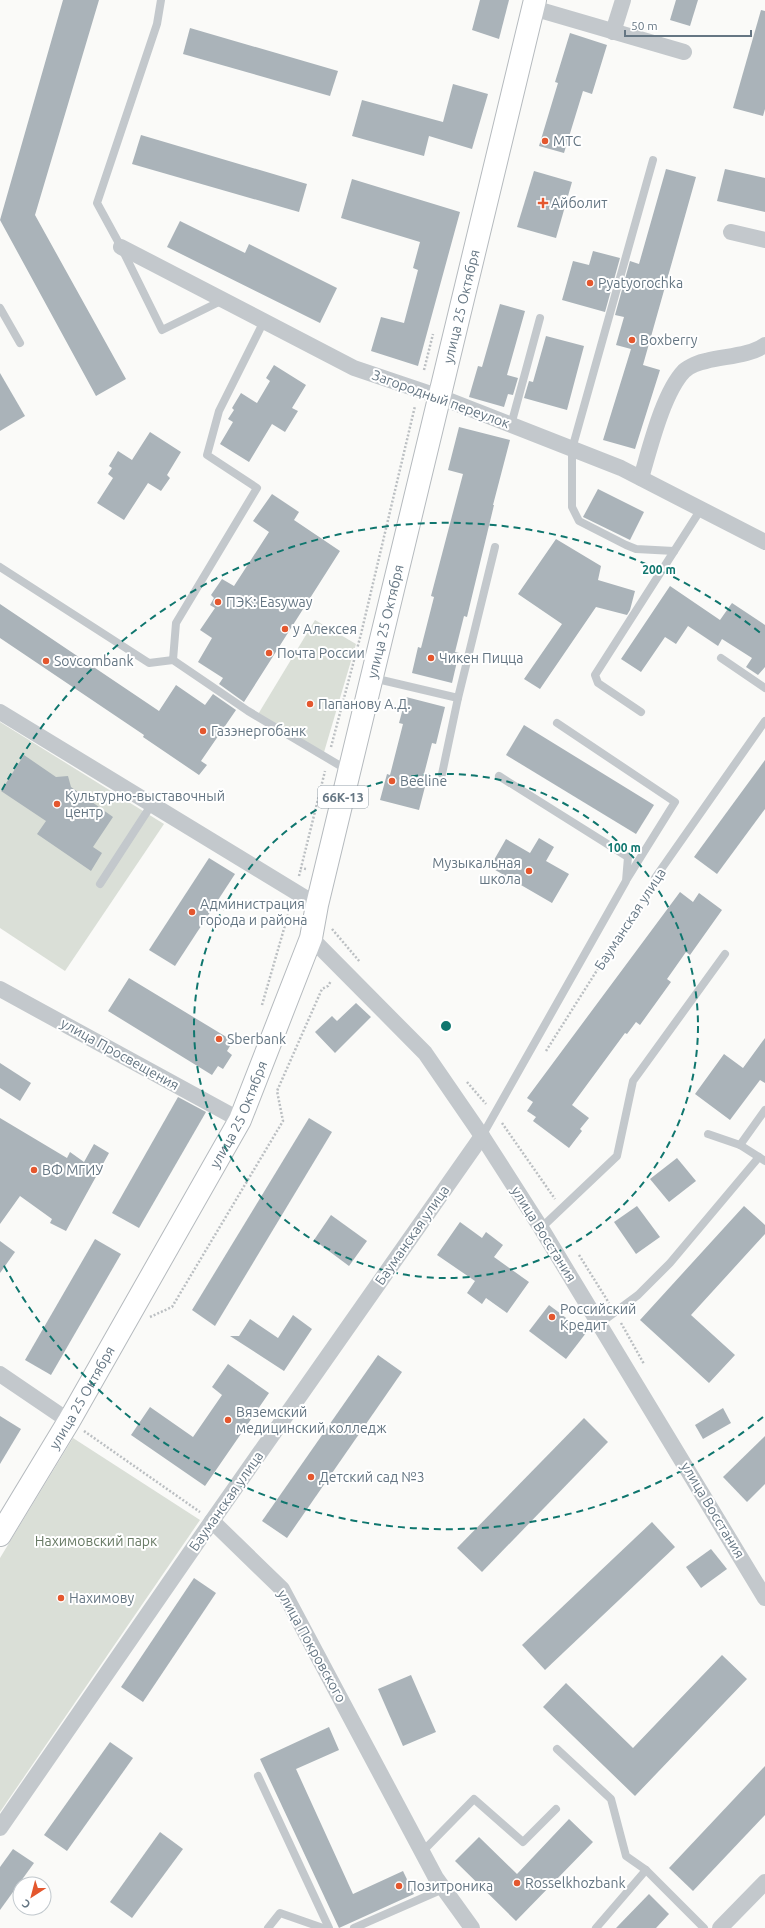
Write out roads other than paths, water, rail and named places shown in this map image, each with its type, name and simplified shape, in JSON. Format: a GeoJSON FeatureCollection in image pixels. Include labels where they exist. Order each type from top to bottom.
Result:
{"type":"FeatureCollection","features":[{"type":"Feature","properties":{"kind":"main road","name":"улица 25 Октября"},"geometry":{"type":"LineString","coordinates":[[0,1535],[81,1426],[240,1120],[311,938],[317,905],[534,4]]}},
{"type":"Feature","properties":{"kind":"street"},"geometry":{"type":"LineString","coordinates":[[614,32],[623,0]]}},
{"type":"Feature","properties":{"kind":"street"},"geometry":{"type":"LineString","coordinates":[[534,4],[614,32],[684,52]]}},
{"type":"Feature","properties":{"kind":"street"},"geometry":{"type":"LineString","coordinates":[[732,232],[765,240]]}},
{"type":"Feature","properties":{"kind":"street","name":"Загородный переулок"},"geometry":{"type":"LineString","coordinates":[[121,247],[354,368],[440,397],[621,468],[765,542]]}},
{"type":"Feature","properties":{"kind":"street"},"geometry":{"type":"LineString","coordinates":[[640,478],[672,389],[675,382],[686,370],[705,361],[746,353],[765,345]]}},
{"type":"Feature","properties":{"kind":"street"},"geometry":{"type":"LineString","coordinates":[[0,712],[317,905]]}},
{"type":"Feature","properties":{"kind":"street","name":"улица Восстания"},"geometry":{"type":"LineString","coordinates":[[311,938],[425,1053],[482,1136],[541,1228],[765,1598]]}},
{"type":"Feature","properties":{"kind":"street","name":"улица Просвещения"},"geometry":{"type":"LineString","coordinates":[[0,989],[240,1120]]}},
{"type":"Feature","properties":{"kind":"street","name":"Бауманская улица"},"geometry":{"type":"LineString","coordinates":[[0,1828],[212,1520],[482,1136]]}},
{"type":"Feature","properties":{"kind":"street"},"geometry":{"type":"LineString","coordinates":[[0,1374],[81,1426]]}},
{"type":"Feature","properties":{"kind":"street","name":"улица Покровского"},"geometry":{"type":"LineString","coordinates":[[212,1520],[282,1589],[422,1852],[443,1889],[472,1928]]}},
{"type":"Feature","properties":{"kind":"street"},"geometry":{"type":"LineString","coordinates":[[720,1928],[765,1882]]}},
{"type":"Feature","properties":{"kind":"lane"},"geometry":{"type":"LineString","coordinates":[[161,0],[157,24],[96,203],[121,247],[162,330],[223,300]]}},
{"type":"Feature","properties":{"kind":"lane"},"geometry":{"type":"LineString","coordinates":[[653,160],[572,449],[572,507],[579,521],[636,550],[674,551]]}},
{"type":"Feature","properties":{"kind":"lane"},"geometry":{"type":"LineString","coordinates":[[0,308],[20,343]]}},
{"type":"Feature","properties":{"kind":"lane"},"geometry":{"type":"LineString","coordinates":[[510,425],[540,318]]}},
{"type":"Feature","properties":{"kind":"lane"},"geometry":{"type":"LineString","coordinates":[[173,660],[176,623],[257,488],[206,455],[219,411],[264,321]]}},
{"type":"Feature","properties":{"kind":"lane"},"geometry":{"type":"LineString","coordinates":[[640,712],[598,683],[595,675],[701,509]]}},
{"type":"Feature","properties":{"kind":"lane"},"geometry":{"type":"LineString","coordinates":[[442,774],[458,698],[496,547]]}},
{"type":"Feature","properties":{"kind":"lane"},"geometry":{"type":"LineString","coordinates":[[0,567],[149,663],[173,660],[248,711],[349,772]]}},
{"type":"Feature","properties":{"kind":"lane"},"geometry":{"type":"LineString","coordinates":[[721,658],[765,688]]}},
{"type":"Feature","properties":{"kind":"lane"},"geometry":{"type":"LineString","coordinates":[[372,678],[458,698]]}},
{"type":"Feature","properties":{"kind":"lane","name":"Бауманская улица"},"geometry":{"type":"LineString","coordinates":[[655,878],[765,721]]}},
{"type":"Feature","properties":{"kind":"lane"},"geometry":{"type":"LineString","coordinates":[[482,1136],[626,881],[675,802],[557,724]]}},
{"type":"Feature","properties":{"kind":"lane"},"geometry":{"type":"LineString","coordinates":[[499,776],[628,857],[626,881]]}},
{"type":"Feature","properties":{"kind":"lane"},"geometry":{"type":"LineString","coordinates":[[100,884],[152,804]]}},
{"type":"Feature","properties":{"kind":"lane"},"geometry":{"type":"LineString","coordinates":[[541,1228],[617,1156],[633,1081],[725,954]]}},
{"type":"Feature","properties":{"kind":"lane"},"geometry":{"type":"LineString","coordinates":[[740,1146],[765,1110]]}},
{"type":"Feature","properties":{"kind":"lane"},"geometry":{"type":"LineString","coordinates":[[599,1324],[638,1295],[670,1263],[762,1159],[740,1146],[708,1134]]}},
{"type":"Feature","properties":{"kind":"lane"},"geometry":{"type":"LineString","coordinates":[[557,1749],[611,1799],[626,1856],[646,1870],[704,1928]]}},
{"type":"Feature","properties":{"kind":"lane"},"geometry":{"type":"LineString","coordinates":[[258,1776],[329,1928]]}},
{"type":"Feature","properties":{"kind":"lane"},"geometry":{"type":"LineString","coordinates":[[422,1852],[474,1799],[523,1842],[556,1808]]}},
{"type":"Feature","properties":{"kind":"lane"},"geometry":{"type":"LineString","coordinates":[[596,1928],[646,1870]]}},
{"type":"Feature","properties":{"kind":"lane"},"geometry":{"type":"LineString","coordinates":[[354,1928],[443,1889]]}},
{"type":"Feature","properties":{"kind":"lane"},"geometry":{"type":"LineString","coordinates":[[268,1928],[280,1913],[323,1928]]}},
{"type":"Feature","properties":{"kind":"place","name":"МТС"},"geometry":{"type":"Point","coordinates":[545,141]}},
{"type":"Feature","properties":{"kind":"place","name":"Айболит"},"geometry":{"type":"Point","coordinates":[543,203]}},
{"type":"Feature","properties":{"kind":"place","name":"Pyatyorochka"},"geometry":{"type":"Point","coordinates":[590,283]}},
{"type":"Feature","properties":{"kind":"place","name":"Boxberry"},"geometry":{"type":"Point","coordinates":[632,340]}},
{"type":"Feature","properties":{"kind":"place","name":"ПЭК: Easyway"},"geometry":{"type":"Point","coordinates":[218,602]}},
{"type":"Feature","properties":{"kind":"place","name":"у Алексея"},"geometry":{"type":"Point","coordinates":[285,629]}},
{"type":"Feature","properties":{"kind":"place","name":"Почта России"},"geometry":{"type":"Point","coordinates":[269,653]}},
{"type":"Feature","properties":{"kind":"place","name":"Чикен Пицца"},"geometry":{"type":"Point","coordinates":[431,658]}},
{"type":"Feature","properties":{"kind":"place","name":"Sovcombank"},"geometry":{"type":"Point","coordinates":[46,661]}},
{"type":"Feature","properties":{"kind":"place","name":"Папанову А.Д."},"geometry":{"type":"Point","coordinates":[310,704]}},
{"type":"Feature","properties":{"kind":"place","name":"Газэнергобанк"},"geometry":{"type":"Point","coordinates":[203,731]}},
{"type":"Feature","properties":{"kind":"place","name":"Beeline"},"geometry":{"type":"Point","coordinates":[392,781]}},
{"type":"Feature","properties":{"kind":"place","name":"Культурно-выставочный центр"},"geometry":{"type":"Point","coordinates":[57,804]}},
{"type":"Feature","properties":{"kind":"place","name":"Музыкальная школа"},"geometry":{"type":"Point","coordinates":[529,871]}},
{"type":"Feature","properties":{"kind":"place","name":"Администрация города и района"},"geometry":{"type":"Point","coordinates":[192,912]}},
{"type":"Feature","properties":{"kind":"place","name":"Sberbank"},"geometry":{"type":"Point","coordinates":[219,1039]}},
{"type":"Feature","properties":{"kind":"place","name":"ВФ МГИУ"},"geometry":{"type":"Point","coordinates":[34,1170]}},
{"type":"Feature","properties":{"kind":"place","name":"Российский Кредит"},"geometry":{"type":"Point","coordinates":[552,1317]}},
{"type":"Feature","properties":{"kind":"place","name":"Вяземский медицинский колледж"},"geometry":{"type":"Point","coordinates":[228,1420]}},
{"type":"Feature","properties":{"kind":"place","name":"Детский сад №3"},"geometry":{"type":"Point","coordinates":[311,1477]}},
{"type":"Feature","properties":{"kind":"place","name":"Нахимову"},"geometry":{"type":"Point","coordinates":[61,1598]}},
{"type":"Feature","properties":{"kind":"place","name":"Rosselkhozbank"},"geometry":{"type":"Point","coordinates":[517,1883]}},
{"type":"Feature","properties":{"kind":"place","name":"Позитроника"},"geometry":{"type":"Point","coordinates":[399,1886]}},
{"type":"Feature","properties":{"kind":"park label","name":"Нахимовский парк"},"geometry":{"type":"Point","coordinates":[96,1541]}}]}
